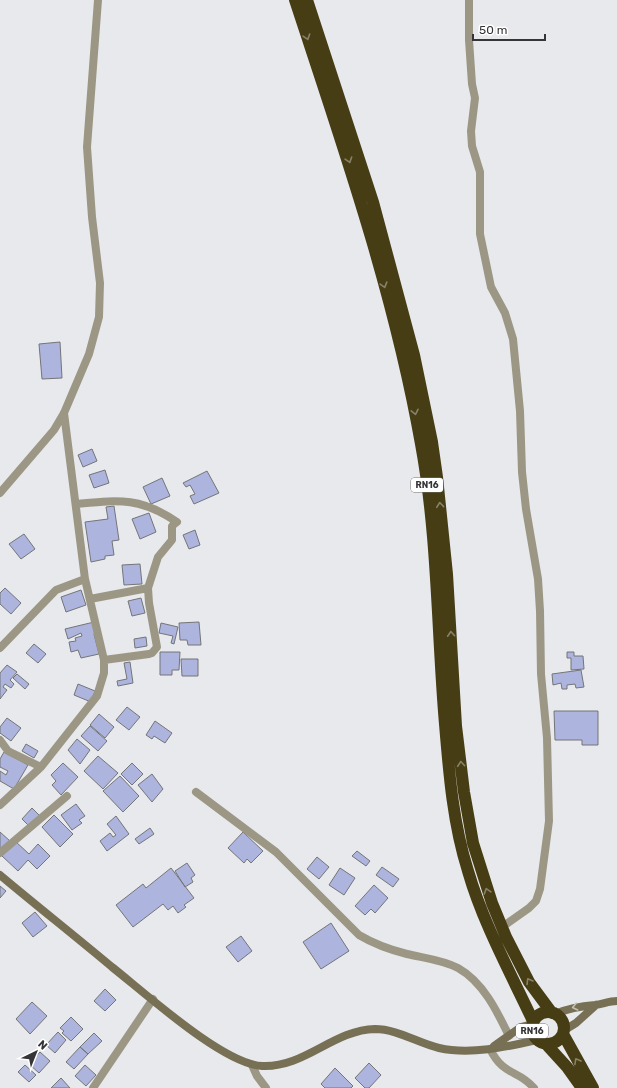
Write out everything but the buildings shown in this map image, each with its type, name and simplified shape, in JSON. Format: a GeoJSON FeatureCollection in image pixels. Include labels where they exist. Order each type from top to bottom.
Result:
{"type":"FeatureCollection","features":[{"type":"Feature","properties":{"kind":"highway","name":"RN16"},"geometry":{"type":"LineString","coordinates":[[295,0],[360,199],[388,300],[414,410],[426,479],[433,538],[447,759],[467,870],[492,936],[533,1023]]}},
{"type":"Feature","properties":{"kind":"highway","name":"RN16"},"geometry":{"type":"LineString","coordinates":[[307,0],[373,202],[414,355],[437,477],[447,574],[456,726],[464,792],[476,855],[502,927],[529,982],[553,1013],[562,1021],[563,1032],[593,1088]]}},
{"type":"Feature","properties":{"kind":"highway","name":"RN16"},"geometry":{"type":"LineString","coordinates":[[553,1013],[539,1014],[533,1023],[532,1033],[568,1067],[582,1088]]}},
{"type":"Feature","properties":{"kind":"highway","name":"RN16"},"geometry":{"type":"LineString","coordinates":[[541,1042],[556,1042],[563,1032]]}},
{"type":"Feature","properties":{"kind":"main road"},"geometry":{"type":"LineString","coordinates":[[0,876],[153,999],[227,1054],[252,1064],[276,1066],[288,1064],[351,1033],[376,1029],[388,1030],[447,1049],[490,1049],[541,1042]]}},
{"type":"Feature","properties":{"kind":"main road"},"geometry":{"type":"LineString","coordinates":[[553,1013],[585,1005],[596,1005],[609,1001],[617,1001]]}},
{"type":"Feature","properties":{"kind":"main road"},"geometry":{"type":"LineString","coordinates":[[563,1032],[576,1023],[596,1005]]}},
{"type":"Feature","properties":{"kind":"main road"},"geometry":{"type":"LineString","coordinates":[[490,1049],[521,1027],[533,1023]]}},
{"type":"Feature","properties":{"kind":"street"},"geometry":{"type":"LineString","coordinates":[[0,493],[54,430],[64,412],[90,354],[99,317],[100,282],[92,217],[87,147],[98,0]]}},
{"type":"Feature","properties":{"kind":"street"},"geometry":{"type":"LineString","coordinates":[[469,0],[469,40],[475,98],[471,131],[472,146],[480,172],[480,234],[491,286],[505,313],[513,339],[520,411],[522,472],[526,509],[538,579],[541,674],[547,738],[549,821],[540,889],[536,901],[529,908],[502,927]]}},
{"type":"Feature","properties":{"kind":"street"},"geometry":{"type":"LineString","coordinates":[[0,804],[41,767],[97,696],[104,673],[104,660],[85,579],[77,504],[64,412]]}},
{"type":"Feature","properties":{"kind":"street"},"geometry":{"type":"LineString","coordinates":[[77,504],[114,501],[136,502],[162,512],[177,522],[172,526],[171,543],[158,557],[148,588],[149,603],[157,647],[149,654],[104,660]]}},
{"type":"Feature","properties":{"kind":"street"},"geometry":{"type":"LineString","coordinates":[[0,648],[56,590],[85,579]]}},
{"type":"Feature","properties":{"kind":"street"},"geometry":{"type":"LineString","coordinates":[[90,599],[148,588]]}},
{"type":"Feature","properties":{"kind":"street"},"geometry":{"type":"LineString","coordinates":[[0,740],[8,751],[41,767]]}},
{"type":"Feature","properties":{"kind":"street"},"geometry":{"type":"LineString","coordinates":[[196,792],[276,852],[359,935],[370,941],[406,954],[449,964],[466,974],[485,994],[509,1036]]}},
{"type":"Feature","properties":{"kind":"street"},"geometry":{"type":"LineString","coordinates":[[0,854],[67,796]]}},
{"type":"Feature","properties":{"kind":"street"},"geometry":{"type":"LineString","coordinates":[[93,1088],[153,999]]}},
{"type":"Feature","properties":{"kind":"street"},"geometry":{"type":"LineString","coordinates":[[490,1049],[505,1070],[526,1081],[534,1088]]}},
{"type":"Feature","properties":{"kind":"street"},"geometry":{"type":"LineString","coordinates":[[252,1064],[257,1076],[266,1088]]}}]}
